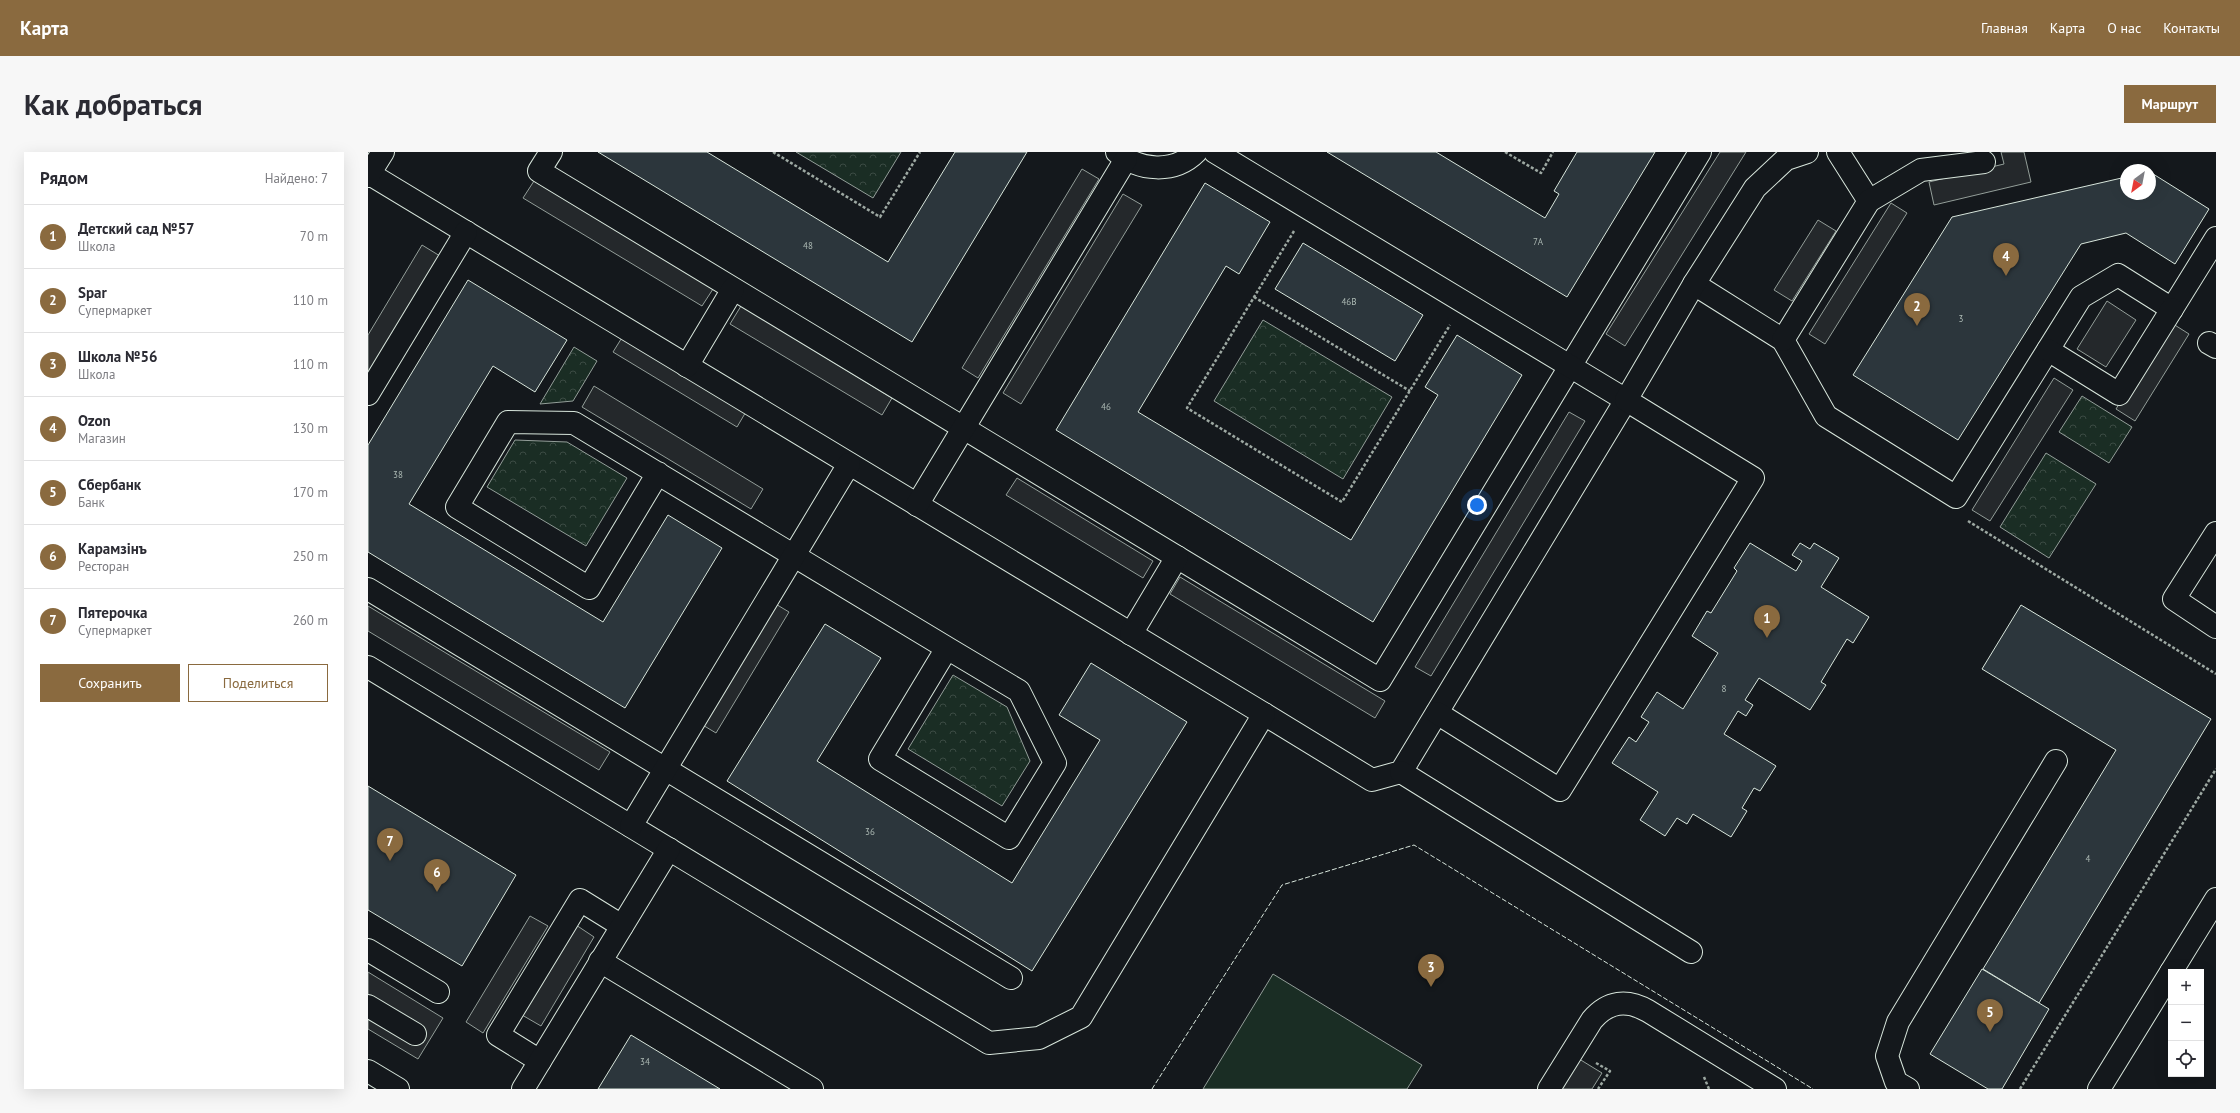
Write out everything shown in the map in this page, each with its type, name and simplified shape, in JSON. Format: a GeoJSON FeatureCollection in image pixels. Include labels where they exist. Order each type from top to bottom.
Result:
{"type":"FeatureCollection","features":[{"type":"Feature","properties":{"kind":"street"},"geometry":{"type":"LineString","coordinates":[[383,152],[368,174],[1372,780],[1401,772],[1626,400],[1694,284],[1755,188],[1786,159],[1807,152]]}},
{"type":"Feature","properties":{"kind":"street"},"geometry":{"type":"LineString","coordinates":[[551,152],[539,171],[1380,680],[1700,152]]}},
{"type":"Feature","properties":{"kind":"street"},"geometry":{"type":"LineString","coordinates":[[917,505],[1121,156],[1143,167],[1160,168],[1177,164],[1196,152]]}},
{"type":"Feature","properties":{"kind":"street"},"geometry":{"type":"LineString","coordinates":[[1215,152],[1570,366],[1752,478],[1560,790],[1436,713]]}},
{"type":"Feature","properties":{"kind":"street"},"geometry":{"type":"LineString","coordinates":[[1838,152],[1869,201]]}},
{"type":"Feature","properties":{"kind":"street"},"geometry":{"type":"LineString","coordinates":[[1782,340],[1869,201],[1927,161],[1984,162]]}},
{"type":"Feature","properties":{"kind":"street"},"geometry":{"type":"LineString","coordinates":[[368,394],[466,232]]}},
{"type":"Feature","properties":{"kind":"street"},"geometry":{"type":"LineString","coordinates":[[2048,350],[2119,394],[2216,238]]}},
{"type":"Feature","properties":{"kind":"street"},"geometry":{"type":"LineString","coordinates":[[1694,284],[1782,340],[1826,416],[1956,497],[2081,297],[2118,275],[2172,309]]}},
{"type":"Feature","properties":{"kind":"street"},"geometry":{"type":"LineString","coordinates":[[687,366],[733,289]]}},
{"type":"Feature","properties":{"kind":"street"},"geometry":{"type":"LineString","coordinates":[[658,473],[589,588],[457,507],[508,422],[574,422],[1019,691],[1055,763],[1009,838],[880,760],[947,648]]}},
{"type":"Feature","properties":{"kind":"street"},"geometry":{"type":"LineString","coordinates":[[631,826],[849,464]]}},
{"type":"Feature","properties":{"kind":"street"},"geometry":{"type":"LineString","coordinates":[[2216,533],[2174,599],[2216,627]]}},
{"type":"Feature","properties":{"kind":"street"},"geometry":{"type":"LineString","coordinates":[[1131,634],[1177,557]]}},
{"type":"Feature","properties":{"kind":"street"},"geometry":{"type":"LineString","coordinates":[[368,589],[1011,978]]}},
{"type":"Feature","properties":{"kind":"street"},"geometry":{"type":"LineString","coordinates":[[368,668],[989,1043],[1039,1038],[1081,1017],[1264,714]]}},
{"type":"Feature","properties":{"kind":"street"},"geometry":{"type":"LineString","coordinates":[[1908,1089],[1896,1082],[1887,1056],[1898,1022],[2056,761]]}},
{"type":"Feature","properties":{"kind":"street"},"geometry":{"type":"LineString","coordinates":[[1401,772],[1691,952]]}},
{"type":"Feature","properties":{"kind":"street"},"geometry":{"type":"LineString","coordinates":[[523,1089],[669,849]]}},
{"type":"Feature","properties":{"kind":"street"},"geometry":{"type":"LineString","coordinates":[[2173,969],[2216,899]]}},
{"type":"Feature","properties":{"kind":"street"},"geometry":{"type":"LineString","coordinates":[[540,1061],[498,1035],[551,947],[580,900],[622,926]]}},
{"type":"Feature","properties":{"kind":"street"},"geometry":{"type":"LineString","coordinates":[[368,950],[438,992]]}},
{"type":"Feature","properties":{"kind":"street"},"geometry":{"type":"LineString","coordinates":[[600,961],[812,1089]]}},
{"type":"Feature","properties":{"kind":"street"},"geometry":{"type":"LineString","coordinates":[[2099,1089],[2168,977]]}},
{"type":"Feature","properties":{"kind":"street"},"geometry":{"type":"LineString","coordinates":[[1549,1089],[1599,1011],[1608,1005],[1619,1002],[1644,1009],[1775,1089]]}},
{"type":"Feature","properties":{"kind":"street"},"geometry":{"type":"LineString","coordinates":[[368,1006],[416,1034]]}},
{"type":"Feature","properties":{"kind":"street"},"geometry":{"type":"LineString","coordinates":[[368,1071],[398,1089]]}},
{"type":"Feature","properties":{"kind":"path"},"geometry":{"type":"LineString","coordinates":[[773,152],[880,217],[920,152]]}},
{"type":"Feature","properties":{"kind":"path"},"geometry":{"type":"LineString","coordinates":[[1505,152],[1541,173],[1554,152]]}},
{"type":"Feature","properties":{"kind":"path"},"geometry":{"type":"LineString","coordinates":[[1308,208],[1187,408],[1342,502],[1463,302]]}},
{"type":"Feature","properties":{"kind":"path"},"geometry":{"type":"LineString","coordinates":[[1254,297],[1410,391]]}},
{"type":"Feature","properties":{"kind":"path"},"geometry":{"type":"LineString","coordinates":[[1956,497],[1953,511],[2216,674]]}},
{"type":"Feature","properties":{"kind":"path"},"geometry":{"type":"LineString","coordinates":[[2020,1089],[2216,769]]}},
{"type":"Feature","properties":{"kind":"path"},"geometry":{"type":"LineString","coordinates":[[1593,1061],[1610,1071],[1598,1089]]}},
{"type":"Feature","properties":{"kind":"green space"},"geometry":{"type":"Polygon","coordinates":[[[796,152],[901,152],[873,198],[796,152]]]}},
{"type":"Feature","properties":{"kind":"green space"},"geometry":{"type":"Polygon","coordinates":[[[1263,320],[1392,397],[1343,479],[1214,401],[1263,320]]]}},
{"type":"Feature","properties":{"kind":"green space"},"geometry":{"type":"Polygon","coordinates":[[[574,347],[597,361],[573,401],[540,404],[574,347]]]}},
{"type":"Feature","properties":{"kind":"green space"},"geometry":{"type":"Polygon","coordinates":[[[2082,396],[2132,427],[2109,463],[2059,432],[2082,396]]]}},
{"type":"Feature","properties":{"kind":"green space"},"geometry":{"type":"Polygon","coordinates":[[[515,440],[567,442],[627,478],[586,546],[487,487],[515,440]]]}},
{"type":"Feature","properties":{"kind":"green space"},"geometry":{"type":"Polygon","coordinates":[[[2046,453],[2096,484],[2049,558],[2000,527],[2046,453]]]}},
{"type":"Feature","properties":{"kind":"green space"},"geometry":{"type":"Polygon","coordinates":[[[953,675],[1007,707],[1030,761],[1002,806],[908,749],[953,675]]]}},
{"type":"Feature","properties":{"kind":"green space"},"geometry":{"type":"Polygon","coordinates":[[[1273,974],[1422,1065],[1407,1089],[1203,1089],[1273,974]]]}},
{"type":"Feature","properties":{"kind":"shaded area"},"geometry":{"type":"Polygon","coordinates":[[[1720,152],[1746,152],[1625,346],[1606,334],[1720,152]]]}},
{"type":"Feature","properties":{"kind":"shaded area"},"geometry":{"type":"Polygon","coordinates":[[[2001,152],[2024,152],[2031,182],[1934,205],[1929,182],[2004,164],[2001,152]]]}},
{"type":"Feature","properties":{"kind":"shaded area"},"geometry":{"type":"Polygon","coordinates":[[[1082,169],[1099,179],[978,378],[962,368],[1082,169]]]}},
{"type":"Feature","properties":{"kind":"shaded area"},"geometry":{"type":"Polygon","coordinates":[[[534,181],[713,289],[702,306],[523,198],[534,181]]]}},
{"type":"Feature","properties":{"kind":"shaded area"},"geometry":{"type":"Polygon","coordinates":[[[1123,194],[1142,205],[1021,404],[1003,393],[1123,194]]]}},
{"type":"Feature","properties":{"kind":"shaded area"},"geometry":{"type":"Polygon","coordinates":[[[1891,203],[1907,213],[1825,344],[1809,334],[1891,203]]]}},
{"type":"Feature","properties":{"kind":"shaded area"},"geometry":{"type":"Polygon","coordinates":[[[1818,220],[1836,231],[1792,301],[1774,290],[1818,220]]]}},
{"type":"Feature","properties":{"kind":"shaded area"},"geometry":{"type":"Polygon","coordinates":[[[422,245],[440,256],[368,375],[368,335],[422,245]]]}},
{"type":"Feature","properties":{"kind":"shaded area"},"geometry":{"type":"Polygon","coordinates":[[[2107,301],[2136,320],[2106,367],[2077,349],[2107,301]]]}},
{"type":"Feature","properties":{"kind":"shaded area"},"geometry":{"type":"Polygon","coordinates":[[[741,306],[892,398],[882,415],[730,324],[741,306]]]}},
{"type":"Feature","properties":{"kind":"shaded area"},"geometry":{"type":"Polygon","coordinates":[[[2170,322],[2189,334],[2135,421],[2116,409],[2170,322]]]}},
{"type":"Feature","properties":{"kind":"shaded area"},"geometry":{"type":"Polygon","coordinates":[[[623,336],[747,410],[737,427],[613,352],[623,336]]]}},
{"type":"Feature","properties":{"kind":"shaded area"},"geometry":{"type":"Polygon","coordinates":[[[2054,378],[2073,390],[1990,521],[1972,510],[2054,378]]]}},
{"type":"Feature","properties":{"kind":"shaded area"},"geometry":{"type":"Polygon","coordinates":[[[594,386],[763,489],[751,509],[582,407],[594,386]]]}},
{"type":"Feature","properties":{"kind":"shaded area"},"geometry":{"type":"Polygon","coordinates":[[[1569,412],[1585,421],[1431,676],[1415,667],[1569,412]]]}},
{"type":"Feature","properties":{"kind":"shaded area"},"geometry":{"type":"Polygon","coordinates":[[[1017,478],[1153,561],[1143,578],[1006,495],[1017,478]]]}},
{"type":"Feature","properties":{"kind":"shaded area"},"geometry":{"type":"Polygon","coordinates":[[[1180,577],[1385,701],[1375,718],[1170,594],[1180,577]]]}},
{"type":"Feature","properties":{"kind":"shaded area"},"geometry":{"type":"Polygon","coordinates":[[[774,603],[789,612],[716,733],[701,724],[774,603]]]}},
{"type":"Feature","properties":{"kind":"shaded area"},"geometry":{"type":"Polygon","coordinates":[[[368,606],[610,752],[599,770],[368,631],[368,606]]]}},
{"type":"Feature","properties":{"kind":"shaded area"},"geometry":{"type":"Polygon","coordinates":[[[530,916],[548,926],[483,1033],[466,1022],[530,916]]]}},
{"type":"Feature","properties":{"kind":"shaded area"},"geometry":{"type":"Polygon","coordinates":[[[576,925],[594,937],[541,1026],[522,1015],[576,925]]]}},
{"type":"Feature","properties":{"kind":"shaded area"},"geometry":{"type":"Polygon","coordinates":[[[368,972],[443,1018],[418,1059],[368,1029],[368,972]]]}},
{"type":"Feature","properties":{"kind":"shaded area"},"geometry":{"type":"Polygon","coordinates":[[[1571,1054],[1602,1073],[1592,1089],[1549,1089],[1571,1054]]]}},
{"type":"Feature","properties":{"kind":"building"},"geometry":{"type":"Polygon","coordinates":[[[598,152],[707,152],[888,262],[955,152],[1027,152],[912,342],[598,152]]]}},
{"type":"Feature","properties":{"kind":"building"},"geometry":{"type":"Polygon","coordinates":[[[1327,152],[1436,152],[1545,218],[1559,194],[1554,191],[1577,152],[1655,152],[1567,297],[1327,152]]]}},
{"type":"Feature","properties":{"kind":"building"},"geometry":{"type":"Polygon","coordinates":[[[2156,176],[2209,209],[2175,264],[2126,233],[2081,244],[1958,440],[1853,375],[1952,217],[2120,178],[2120,200],[2156,200],[2156,176]]]}},
{"type":"Feature","properties":{"kind":"building"},"geometry":{"type":"Polygon","coordinates":[[[1205,183],[1270,222],[1239,274],[1226,266],[1138,412],[1351,540],[1438,395],[1425,387],[1457,335],[1522,375],[1373,622],[1056,430],[1205,183]]]}},
{"type":"Feature","properties":{"kind":"building"},"geometry":{"type":"Polygon","coordinates":[[[1303,243],[1423,315],[1395,361],[1275,289],[1303,243]]]}},
{"type":"Feature","properties":{"kind":"building"},"geometry":{"type":"Polygon","coordinates":[[[468,280],[567,340],[535,392],[493,366],[409,504],[603,622],[668,515],[722,548],[625,708],[368,552],[368,445],[468,280]]]}},
{"type":"Feature","properties":{"kind":"building"},"geometry":{"type":"Polygon","coordinates":[[[1750,543],[1796,571],[1802,561],[1792,555],[1800,543],[1810,549],[1814,543],[1839,558],[1821,587],[1869,617],[1853,643],[1847,639],[1821,682],[1826,685],[1810,710],[1759,678],[1745,700],[1753,705],[1746,716],[1738,711],[1724,734],[1776,766],[1760,791],[1754,788],[1742,808],[1747,811],[1731,837],[1693,814],[1687,824],[1677,818],[1665,836],[1640,820],[1658,792],[1612,763],[1629,737],[1636,742],[1649,722],[1641,717],[1657,692],[1683,709],[1718,653],[1692,636],[1707,611],[1711,613],[1737,571],[1734,568],[1750,543]]]}},
{"type":"Feature","properties":{"kind":"building"},"geometry":{"type":"Polygon","coordinates":[[[2021,605],[2211,719],[2039,1003],[1983,969],[2116,750],[1982,669],[2021,605]]]}},
{"type":"Feature","properties":{"kind":"building"},"geometry":{"type":"Polygon","coordinates":[[[825,624],[881,658],[817,761],[1012,883],[1100,740],[1059,715],[1091,663],[1187,722],[1032,971],[727,781],[825,624]]]}},
{"type":"Feature","properties":{"kind":"building"},"geometry":{"type":"Polygon","coordinates":[[[368,786],[516,875],[462,966],[368,910],[368,786]]]}},
{"type":"Feature","properties":{"kind":"building"},"geometry":{"type":"Polygon","coordinates":[[[1982,969],[2049,1009],[2002,1089],[1988,1089],[1930,1054],[1982,969]]]}},
{"type":"Feature","properties":{"kind":"building"},"geometry":{"type":"Polygon","coordinates":[[[631,1035],[720,1089],[598,1089],[631,1035]]]}},
{"type":"Feature","properties":{"kind":"fence"},"geometry":{"type":"LineString","coordinates":[[1152,1089],[1282,885],[1414,845],[1813,1089]]}},
{"type":"Feature","properties":{"kind":"place","name":"Ozon"},"geometry":{"type":"Point","coordinates":[2006,276]}},
{"type":"Feature","properties":{"kind":"place","name":"Spar"},"geometry":{"type":"Point","coordinates":[1917,326]}},
{"type":"Feature","properties":{"kind":"place","name":"Детский сад №57"},"geometry":{"type":"Point","coordinates":[1767,638]}},
{"type":"Feature","properties":{"kind":"place","name":"Пятерочка"},"geometry":{"type":"Point","coordinates":[390,861]}},
{"type":"Feature","properties":{"kind":"place","name":"Карамзiнъ"},"geometry":{"type":"Point","coordinates":[437,892]}},
{"type":"Feature","properties":{"kind":"place","name":"Школа №56"},"geometry":{"type":"Point","coordinates":[1431,987]}},
{"type":"Feature","properties":{"kind":"place","name":"Сбербанк"},"geometry":{"type":"Point","coordinates":[1990,1032]}}]}
